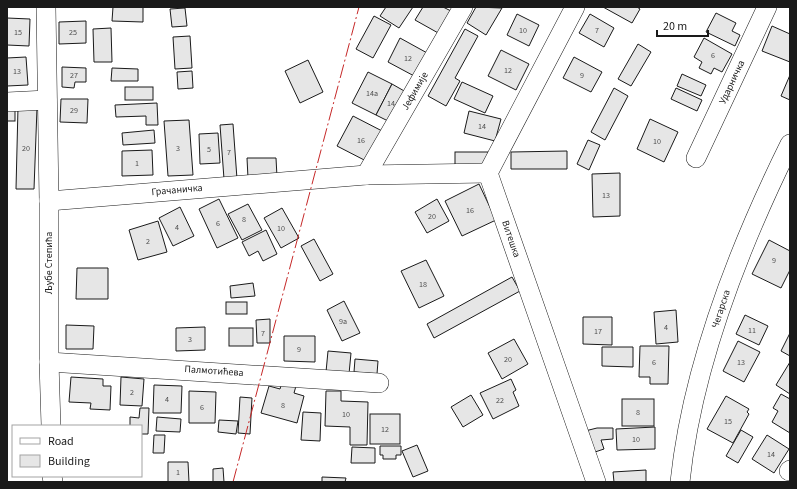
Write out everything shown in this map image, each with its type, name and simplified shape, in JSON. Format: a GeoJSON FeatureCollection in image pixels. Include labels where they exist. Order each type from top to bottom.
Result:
{"type":"FeatureCollection","features":[{"type":"Feature","properties":{"kind":"street","name":"Љубе Степића"},"geometry":{"type":"LineString","coordinates":[[46,7],[50,201],[49,362],[51,425]]}},
{"type":"Feature","properties":{"kind":"street","name":"Јефимије"},"geometry":{"type":"LineString","coordinates":[[366,175],[463,7]]}},
{"type":"Feature","properties":{"kind":"street"},"geometry":{"type":"LineString","coordinates":[[366,175],[488,174],[575,7]]}},
{"type":"Feature","properties":{"kind":"street","name":"Ударничка"},"geometry":{"type":"LineString","coordinates":[[696,158],[767,7]]}},
{"type":"Feature","properties":{"kind":"street"},"geometry":{"type":"LineString","coordinates":[[7,102],[47,100]]}},
{"type":"Feature","properties":{"kind":"street","name":"Чегарска"},"geometry":{"type":"LineString","coordinates":[[680,482],[687,432],[703,366],[733,272],[790,144]]}},
{"type":"Feature","properties":{"kind":"street","name":"Витешка"},"geometry":{"type":"LineString","coordinates":[[488,174],[596,482]]}},
{"type":"Feature","properties":{"kind":"street","name":"Грачаничка"},"geometry":{"type":"LineString","coordinates":[[50,201],[366,175]]}},
{"type":"Feature","properties":{"kind":"street","name":"Палмотићева"},"geometry":{"type":"LineString","coordinates":[[49,362],[379,383]]}},
{"type":"Feature","properties":{"kind":"building"},"geometry":{"type":"Polygon","coordinates":[[[113,7],[143,7],[143,22],[112,21],[113,7]]]}},
{"type":"Feature","properties":{"kind":"building"},"geometry":{"type":"Polygon","coordinates":[[[386,7],[413,7],[399,28],[380,16],[386,7]]]}},
{"type":"Feature","properties":{"kind":"building"},"geometry":{"type":"Polygon","coordinates":[[[423,7],[443,7],[453,12],[440,34],[415,20],[423,7]]]}},
{"type":"Feature","properties":{"kind":"building"},"geometry":{"type":"Polygon","coordinates":[[[476,7],[502,8],[486,35],[467,23],[476,7]]]}},
{"type":"Feature","properties":{"kind":"building"},"geometry":{"type":"Polygon","coordinates":[[[603,7],[637,7],[640,9],[632,23],[603,7]]]}},
{"type":"Feature","properties":{"kind":"building"},"geometry":{"type":"Polygon","coordinates":[[[185,8],[187,26],[172,27],[170,9],[185,8]]]}},
{"type":"Feature","properties":{"kind":"building"},"geometry":{"type":"Polygon","coordinates":[[[716,13],[736,23],[732,31],[740,35],[735,46],[706,32],[716,13]]]}},
{"type":"Feature","properties":{"kind":"building"},"geometry":{"type":"Polygon","coordinates":[[[517,14],[539,25],[529,46],[507,35],[517,14]]]}},
{"type":"Feature","properties":{"kind":"building"},"geometry":{"type":"Polygon","coordinates":[[[590,14],[614,28],[604,47],[579,33],[590,14]]]}},
{"type":"Feature","properties":{"kind":"building"},"geometry":{"type":"Polygon","coordinates":[[[374,16],[391,25],[373,58],[356,49],[374,16]]]}},
{"type":"Feature","properties":{"kind":"building"},"geometry":{"type":"Polygon","coordinates":[[[7,18],[30,19],[29,46],[7,45],[7,18]]]}},
{"type":"Feature","properties":{"kind":"building"},"geometry":{"type":"Polygon","coordinates":[[[86,21],[86,43],[59,44],[59,22],[86,21]]]}},
{"type":"Feature","properties":{"kind":"building"},"geometry":{"type":"Polygon","coordinates":[[[772,26],[790,34],[790,62],[762,51],[772,26]]]}},
{"type":"Feature","properties":{"kind":"building"},"geometry":{"type":"Polygon","coordinates":[[[111,28],[112,62],[94,62],[93,29],[111,28]]]}},
{"type":"Feature","properties":{"kind":"building"},"geometry":{"type":"Polygon","coordinates":[[[465,29],[478,36],[455,78],[460,81],[446,106],[428,96],[465,29]]]}},
{"type":"Feature","properties":{"kind":"building"},"geometry":{"type":"Polygon","coordinates":[[[190,36],[192,68],[175,69],[173,37],[190,36]]]}},
{"type":"Feature","properties":{"kind":"building"},"geometry":{"type":"Polygon","coordinates":[[[400,38],[429,54],[416,77],[388,62],[400,38]]]}},
{"type":"Feature","properties":{"kind":"building"},"geometry":{"type":"Polygon","coordinates":[[[704,38],[732,54],[722,72],[714,68],[711,74],[699,68],[702,62],[694,57],[704,38]]]}},
{"type":"Feature","properties":{"kind":"building"},"geometry":{"type":"Polygon","coordinates":[[[638,44],[651,52],[631,86],[618,79],[638,44]]]}},
{"type":"Feature","properties":{"kind":"building"},"geometry":{"type":"Polygon","coordinates":[[[501,50],[529,64],[516,90],[488,76],[501,50]]]}},
{"type":"Feature","properties":{"kind":"building"},"geometry":{"type":"Polygon","coordinates":[[[26,57],[28,85],[7,86],[7,58],[26,57]]]}},
{"type":"Feature","properties":{"kind":"building"},"geometry":{"type":"Polygon","coordinates":[[[574,57],[602,72],[591,92],[563,78],[574,57]]]}},
{"type":"Feature","properties":{"kind":"building"},"geometry":{"type":"Polygon","coordinates":[[[308,60],[323,92],[300,103],[285,71],[308,60]]]}},
{"type":"Feature","properties":{"kind":"building"},"geometry":{"type":"Polygon","coordinates":[[[62,67],[86,68],[86,82],[75,82],[74,88],[62,87],[62,67]]]}},
{"type":"Feature","properties":{"kind":"building"},"geometry":{"type":"Polygon","coordinates":[[[112,68],[138,69],[138,81],[111,81],[112,68]]]}},
{"type":"Feature","properties":{"kind":"building"},"geometry":{"type":"Polygon","coordinates":[[[192,71],[193,88],[178,89],[177,72],[192,71]]]}},
{"type":"Feature","properties":{"kind":"building"},"geometry":{"type":"Polygon","coordinates":[[[368,72],[392,84],[376,115],[352,103],[368,72]]]}},
{"type":"Feature","properties":{"kind":"building"},"geometry":{"type":"Polygon","coordinates":[[[682,74],[706,85],[701,96],[677,86],[682,74]]]}},
{"type":"Feature","properties":{"kind":"building"},"geometry":{"type":"Polygon","coordinates":[[[790,75],[790,100],[781,96],[790,75]]]}},
{"type":"Feature","properties":{"kind":"building"},"geometry":{"type":"Polygon","coordinates":[[[462,82],[493,96],[485,113],[454,99],[462,82]]]}},
{"type":"Feature","properties":{"kind":"building"},"geometry":{"type":"Polygon","coordinates":[[[392,84],[406,92],[390,122],[376,115],[392,84]]]}},
{"type":"Feature","properties":{"kind":"building"},"geometry":{"type":"Polygon","coordinates":[[[125,87],[153,87],[153,100],[125,100],[125,87]]]}},
{"type":"Feature","properties":{"kind":"building"},"geometry":{"type":"Polygon","coordinates":[[[614,88],[628,96],[605,140],[591,132],[614,88]]]}},
{"type":"Feature","properties":{"kind":"building"},"geometry":{"type":"Polygon","coordinates":[[[676,88],[702,100],[697,111],[671,99],[676,88]]]}},
{"type":"Feature","properties":{"kind":"building"},"geometry":{"type":"Polygon","coordinates":[[[61,99],[88,99],[87,123],[60,122],[61,99]]]}},
{"type":"Feature","properties":{"kind":"building"},"geometry":{"type":"Polygon","coordinates":[[[157,103],[158,125],[146,125],[146,116],[116,117],[115,105],[157,103]]]}},
{"type":"Feature","properties":{"kind":"building"},"geometry":{"type":"Polygon","coordinates":[[[7,107],[15,107],[15,121],[7,121],[7,107]]]}},
{"type":"Feature","properties":{"kind":"building"},"geometry":{"type":"Polygon","coordinates":[[[18,107],[37,108],[34,189],[16,189],[18,107]]]}},
{"type":"Feature","properties":{"kind":"building"},"geometry":{"type":"Polygon","coordinates":[[[469,111],[501,119],[495,141],[464,133],[469,111]]]}},
{"type":"Feature","properties":{"kind":"building"},"geometry":{"type":"Polygon","coordinates":[[[353,116],[386,133],[370,163],[337,146],[353,116]]]}},
{"type":"Feature","properties":{"kind":"building"},"geometry":{"type":"Polygon","coordinates":[[[650,119],[678,132],[664,162],[637,149],[650,119]]]}},
{"type":"Feature","properties":{"kind":"building"},"geometry":{"type":"Polygon","coordinates":[[[189,120],[193,175],[168,176],[164,121],[189,120]]]}},
{"type":"Feature","properties":{"kind":"building"},"geometry":{"type":"Polygon","coordinates":[[[233,124],[237,179],[224,179],[220,125],[233,124]]]}},
{"type":"Feature","properties":{"kind":"building"},"geometry":{"type":"Polygon","coordinates":[[[154,130],[155,143],[123,145],[122,133],[154,130]]]}},
{"type":"Feature","properties":{"kind":"building"},"geometry":{"type":"Polygon","coordinates":[[[218,133],[220,163],[200,164],[199,134],[218,133]]]}},
{"type":"Feature","properties":{"kind":"building"},"geometry":{"type":"Polygon","coordinates":[[[588,140],[600,145],[589,170],[577,164],[588,140]]]}},
{"type":"Feature","properties":{"kind":"building"},"geometry":{"type":"Polygon","coordinates":[[[152,150],[153,175],[122,176],[122,151],[152,150]]]}},
{"type":"Feature","properties":{"kind":"building"},"geometry":{"type":"Polygon","coordinates":[[[567,151],[567,169],[511,169],[511,152],[567,151]]]}},
{"type":"Feature","properties":{"kind":"building"},"geometry":{"type":"Polygon","coordinates":[[[455,152],[488,152],[488,165],[455,165],[455,152]]]}},
{"type":"Feature","properties":{"kind":"building"},"geometry":{"type":"Polygon","coordinates":[[[247,158],[276,158],[277,177],[248,178],[247,158]]]}},
{"type":"Feature","properties":{"kind":"building"},"geometry":{"type":"Polygon","coordinates":[[[620,173],[620,216],[593,217],[592,174],[620,173]]]}},
{"type":"Feature","properties":{"kind":"building"},"geometry":{"type":"Polygon","coordinates":[[[479,184],[496,220],[462,236],[445,201],[479,184]]]}},
{"type":"Feature","properties":{"kind":"building"},"geometry":{"type":"Polygon","coordinates":[[[219,199],[238,238],[217,248],[199,209],[219,199]]]}},
{"type":"Feature","properties":{"kind":"building"},"geometry":{"type":"Polygon","coordinates":[[[437,199],[449,221],[427,233],[415,212],[437,199]]]}},
{"type":"Feature","properties":{"kind":"building"},"geometry":{"type":"Polygon","coordinates":[[[248,204],[262,230],[242,240],[228,214],[248,204]]]}},
{"type":"Feature","properties":{"kind":"building"},"geometry":{"type":"Polygon","coordinates":[[[180,207],[194,236],[173,246],[159,218],[180,207]]]}},
{"type":"Feature","properties":{"kind":"building"},"geometry":{"type":"Polygon","coordinates":[[[282,208],[299,238],[281,248],[264,218],[282,208]]]}},
{"type":"Feature","properties":{"kind":"building"},"geometry":{"type":"Polygon","coordinates":[[[158,221],[167,252],[138,260],[129,230],[158,221]]]}},
{"type":"Feature","properties":{"kind":"building"},"geometry":{"type":"Polygon","coordinates":[[[266,230],[277,254],[263,261],[258,251],[249,256],[242,242],[266,230]]]}},
{"type":"Feature","properties":{"kind":"building"},"geometry":{"type":"Polygon","coordinates":[[[314,239],[333,274],[320,281],[301,246],[314,239]]]}},
{"type":"Feature","properties":{"kind":"building"},"geometry":{"type":"Polygon","coordinates":[[[769,240],[790,251],[790,270],[781,288],[752,274],[769,240]]]}},
{"type":"Feature","properties":{"kind":"building"},"geometry":{"type":"Polygon","coordinates":[[[426,260],[444,296],[419,308],[401,271],[426,260]]]}},
{"type":"Feature","properties":{"kind":"building"},"geometry":{"type":"Polygon","coordinates":[[[77,268],[108,268],[108,299],[76,299],[77,268]]]}},
{"type":"Feature","properties":{"kind":"building"},"geometry":{"type":"Polygon","coordinates":[[[512,277],[520,291],[434,338],[427,324],[512,277]]]}},
{"type":"Feature","properties":{"kind":"building"},"geometry":{"type":"Polygon","coordinates":[[[253,283],[255,296],[231,298],[230,286],[253,283]]]}},
{"type":"Feature","properties":{"kind":"building"},"geometry":{"type":"Polygon","coordinates":[[[344,301],[360,333],[342,341],[327,310],[344,301]]]}},
{"type":"Feature","properties":{"kind":"building"},"geometry":{"type":"Polygon","coordinates":[[[226,302],[247,302],[247,314],[226,314],[226,302]]]}},
{"type":"Feature","properties":{"kind":"building"},"geometry":{"type":"Polygon","coordinates":[[[676,310],[678,342],[656,344],[654,312],[676,310]]]}},
{"type":"Feature","properties":{"kind":"building"},"geometry":{"type":"Polygon","coordinates":[[[745,315],[768,326],[759,345],[736,334],[745,315]]]}},
{"type":"Feature","properties":{"kind":"building"},"geometry":{"type":"Polygon","coordinates":[[[583,317],[612,317],[612,345],[583,344],[583,317]]]}},
{"type":"Feature","properties":{"kind":"building"},"geometry":{"type":"Polygon","coordinates":[[[270,319],[270,343],[257,343],[256,320],[270,319]]]}},
{"type":"Feature","properties":{"kind":"building"},"geometry":{"type":"Polygon","coordinates":[[[66,325],[94,326],[93,349],[66,349],[66,325]]]}},
{"type":"Feature","properties":{"kind":"building"},"geometry":{"type":"Polygon","coordinates":[[[205,327],[205,350],[176,351],[176,328],[205,327]]]}},
{"type":"Feature","properties":{"kind":"building"},"geometry":{"type":"Polygon","coordinates":[[[229,328],[253,328],[253,346],[229,346],[229,328]]]}},
{"type":"Feature","properties":{"kind":"building"},"geometry":{"type":"Polygon","coordinates":[[[790,333],[790,356],[781,351],[790,333]]]}},
{"type":"Feature","properties":{"kind":"building"},"geometry":{"type":"Polygon","coordinates":[[[284,336],[315,336],[315,362],[284,361],[284,336]]]}},
{"type":"Feature","properties":{"kind":"building"},"geometry":{"type":"Polygon","coordinates":[[[514,339],[528,364],[502,379],[488,353],[514,339]]]}},
{"type":"Feature","properties":{"kind":"building"},"geometry":{"type":"Polygon","coordinates":[[[738,341],[760,352],[744,382],[723,371],[738,341]]]}},
{"type":"Feature","properties":{"kind":"building"},"geometry":{"type":"Polygon","coordinates":[[[640,346],[669,346],[668,384],[650,384],[650,377],[639,377],[640,346]]]}},
{"type":"Feature","properties":{"kind":"building"},"geometry":{"type":"Polygon","coordinates":[[[602,347],[633,347],[633,367],[602,366],[602,347]]]}},
{"type":"Feature","properties":{"kind":"building"},"geometry":{"type":"Polygon","coordinates":[[[328,351],[351,353],[349,374],[326,372],[328,351]]]}},
{"type":"Feature","properties":{"kind":"building"},"geometry":{"type":"Polygon","coordinates":[[[355,359],[378,361],[377,374],[354,372],[355,359]]]}},
{"type":"Feature","properties":{"kind":"building"},"geometry":{"type":"Polygon","coordinates":[[[790,362],[790,394],[776,385],[790,362]]]}},
{"type":"Feature","properties":{"kind":"building"},"geometry":{"type":"Polygon","coordinates":[[[71,377],[103,379],[103,386],[111,386],[110,410],[90,409],[91,403],[69,402],[71,377]]]}},
{"type":"Feature","properties":{"kind":"building"},"geometry":{"type":"Polygon","coordinates":[[[121,377],[144,379],[142,406],[120,405],[121,377]]]}},
{"type":"Feature","properties":{"kind":"building"},"geometry":{"type":"Polygon","coordinates":[[[511,379],[516,390],[513,392],[519,406],[493,419],[480,393],[511,379]]]}},
{"type":"Feature","properties":{"kind":"building"},"geometry":{"type":"Polygon","coordinates":[[[282,382],[296,386],[294,393],[304,396],[297,423],[261,413],[269,386],[280,389],[282,382]]]}},
{"type":"Feature","properties":{"kind":"building"},"geometry":{"type":"Polygon","coordinates":[[[154,385],[182,386],[181,413],[153,413],[154,385]]]}},
{"type":"Feature","properties":{"kind":"building"},"geometry":{"type":"Polygon","coordinates":[[[189,391],[216,392],[215,423],[189,423],[189,391]]]}},
{"type":"Feature","properties":{"kind":"building"},"geometry":{"type":"Polygon","coordinates":[[[326,391],[341,391],[341,401],[368,402],[367,445],[350,445],[350,427],[325,426],[326,391]]]}},
{"type":"Feature","properties":{"kind":"building"},"geometry":{"type":"Polygon","coordinates":[[[781,394],[790,399],[790,433],[772,422],[778,411],[773,408],[781,394]]]}},
{"type":"Feature","properties":{"kind":"building"},"geometry":{"type":"Polygon","coordinates":[[[471,395],[483,415],[463,427],[451,407],[471,395]]]}},
{"type":"Feature","properties":{"kind":"building"},"geometry":{"type":"Polygon","coordinates":[[[726,396],[749,409],[747,412],[749,414],[733,443],[707,429],[726,396]]]}},
{"type":"Feature","properties":{"kind":"building"},"geometry":{"type":"Polygon","coordinates":[[[240,397],[252,398],[250,434],[238,433],[240,397]]]}},
{"type":"Feature","properties":{"kind":"building"},"geometry":{"type":"Polygon","coordinates":[[[622,399],[654,399],[654,426],[622,426],[622,399]]]}},
{"type":"Feature","properties":{"kind":"building"},"geometry":{"type":"Polygon","coordinates":[[[140,408],[149,408],[148,434],[142,434],[142,425],[130,425],[130,417],[139,418],[140,408]]]}},
{"type":"Feature","properties":{"kind":"building"},"geometry":{"type":"Polygon","coordinates":[[[303,412],[321,413],[320,441],[301,440],[303,412]]]}},
{"type":"Feature","properties":{"kind":"building"},"geometry":{"type":"Polygon","coordinates":[[[370,414],[400,414],[400,444],[370,444],[370,414]]]}},
{"type":"Feature","properties":{"kind":"building"},"geometry":{"type":"Polygon","coordinates":[[[157,417],[181,419],[180,432],[156,431],[157,417]]]}},
{"type":"Feature","properties":{"kind":"building"},"geometry":{"type":"Polygon","coordinates":[[[219,420],[238,421],[236,434],[218,432],[219,420]]]}},
{"type":"Feature","properties":{"kind":"building"},"geometry":{"type":"Polygon","coordinates":[[[655,427],[655,449],[617,450],[616,429],[655,427]]]}},
{"type":"Feature","properties":{"kind":"building"},"geometry":{"type":"Polygon","coordinates":[[[597,428],[613,428],[613,439],[601,440],[604,449],[592,453],[585,431],[597,428]]]}},
{"type":"Feature","properties":{"kind":"building"},"geometry":{"type":"Polygon","coordinates":[[[741,430],[753,437],[738,463],[726,456],[741,430]]]}},
{"type":"Feature","properties":{"kind":"building"},"geometry":{"type":"Polygon","coordinates":[[[154,435],[165,435],[164,453],[153,453],[154,435]]]}},
{"type":"Feature","properties":{"kind":"building"},"geometry":{"type":"Polygon","coordinates":[[[767,435],[789,449],[774,473],[752,459],[767,435]]]}},
{"type":"Feature","properties":{"kind":"building"},"geometry":{"type":"Polygon","coordinates":[[[417,445],[428,471],[413,477],[402,451],[417,445]]]}},
{"type":"Feature","properties":{"kind":"building"},"geometry":{"type":"Polygon","coordinates":[[[380,446],[401,446],[401,455],[396,455],[396,459],[383,459],[383,455],[380,455],[380,446]]]}},
{"type":"Feature","properties":{"kind":"building"},"geometry":{"type":"Polygon","coordinates":[[[352,447],[375,448],[375,463],[351,463],[352,447]]]}},
{"type":"Feature","properties":{"kind":"building"},"geometry":{"type":"Polygon","coordinates":[[[168,462],[188,462],[189,482],[168,482],[168,462]]]}},
{"type":"Feature","properties":{"kind":"building"},"geometry":{"type":"Polygon","coordinates":[[[223,468],[224,482],[213,482],[213,469],[223,468]]]}},
{"type":"Feature","properties":{"kind":"building"},"geometry":{"type":"Polygon","coordinates":[[[646,470],[646,482],[614,482],[613,472],[646,470]]]}},
{"type":"Feature","properties":{"kind":"building"},"geometry":{"type":"Polygon","coordinates":[[[322,477],[346,478],[345,482],[322,482],[322,477]]]}},
{"type":"Feature","properties":{"kind":"power"},"geometry":{"type":"LineString","coordinates":[[233,482],[359,7]]}}]}
